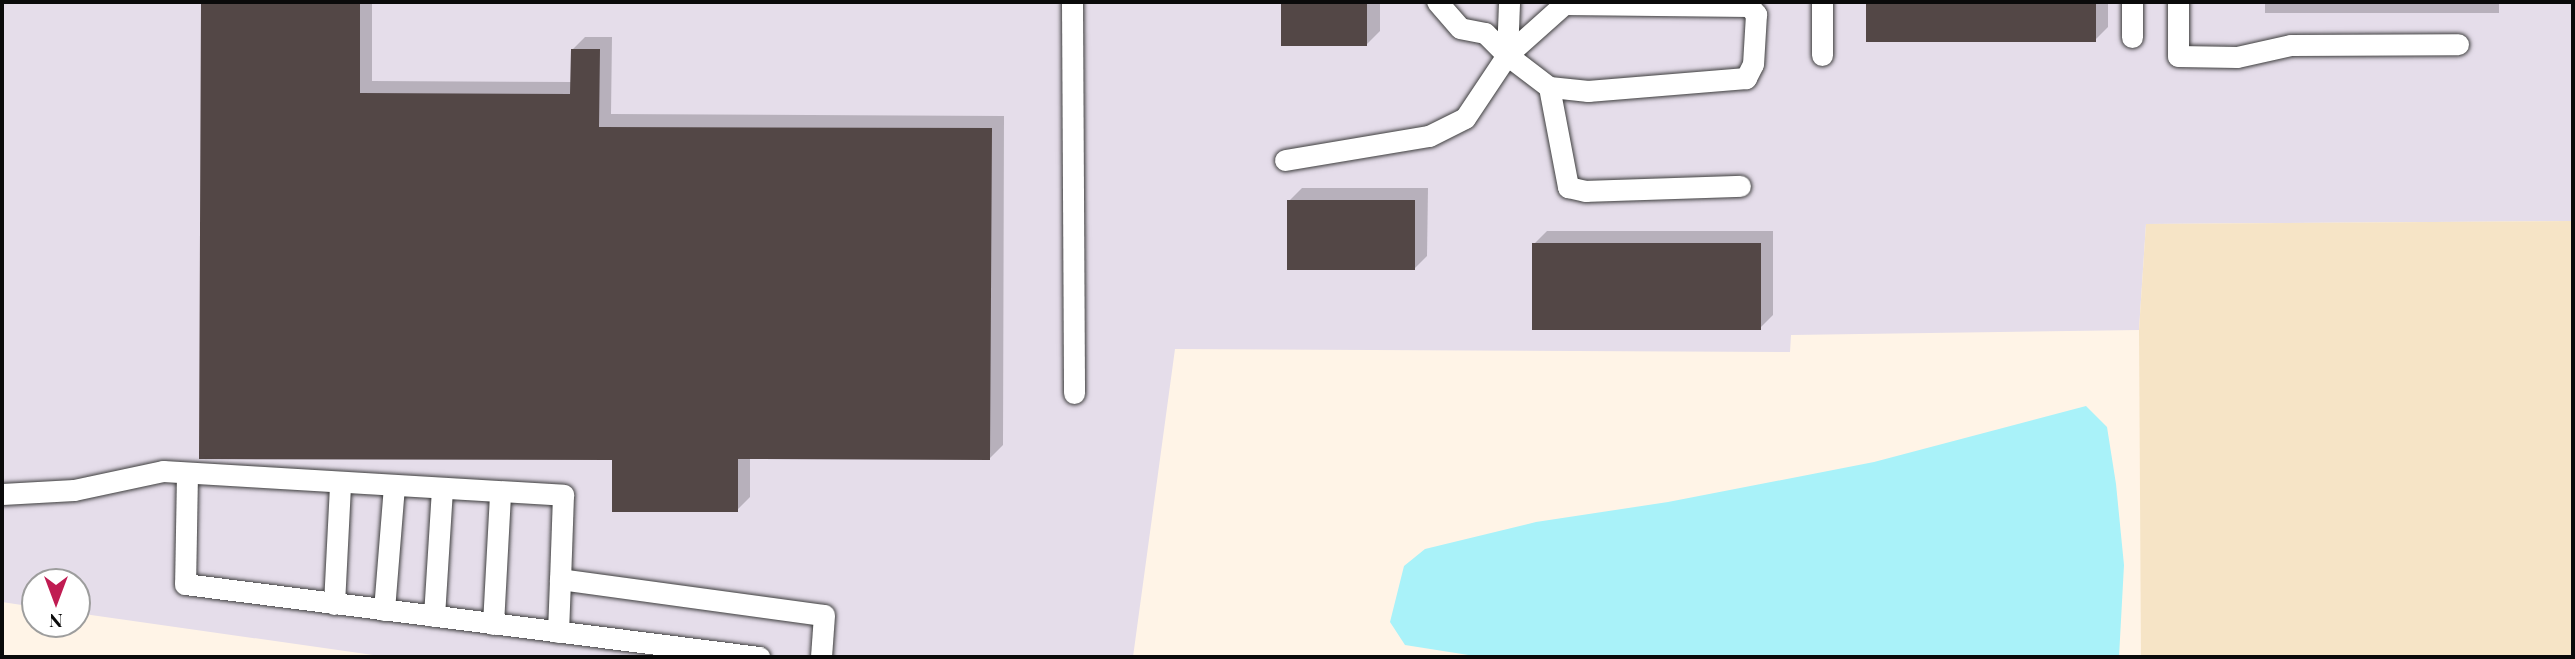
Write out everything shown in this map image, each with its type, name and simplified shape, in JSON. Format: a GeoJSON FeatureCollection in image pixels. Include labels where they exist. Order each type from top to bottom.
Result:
{"type":"FeatureCollection","features":[{"type":"Feature","properties":{"kind":"street"},"geometry":{"type":"LineString","coordinates":[[1072,2],[1074,393]]}},
{"type":"Feature","properties":{"kind":"street"},"geometry":{"type":"LineString","coordinates":[[1507,55],[1509,2]]}},
{"type":"Feature","properties":{"kind":"street"},"geometry":{"type":"LineString","coordinates":[[1822,2],[1822,55]]}},
{"type":"Feature","properties":{"kind":"street"},"geometry":{"type":"LineString","coordinates":[[2132,2],[2132,37]]}},
{"type":"Feature","properties":{"kind":"street"},"geometry":{"type":"LineString","coordinates":[[2178,2],[2178,56],[2237,57],[2291,45],[2458,44]]}},
{"type":"Feature","properties":{"kind":"street"},"geometry":{"type":"LineString","coordinates":[[1285,160],[1429,136],[1465,118],[1507,55],[1563,4],[1748,6],[1756,14],[1754,64],[1746,78],[1588,91],[1549,87],[1507,55],[1485,33],[1460,28],[1441,4]]}},
{"type":"Feature","properties":{"kind":"street"},"geometry":{"type":"LineString","coordinates":[[1549,87],[1568,187],[1586,191],[1740,187]]}},
{"type":"Feature","properties":{"kind":"street"},"geometry":{"type":"LineString","coordinates":[[2,494],[74,490],[163,471],[500,494],[563,495],[558,632]]}},
{"type":"Feature","properties":{"kind":"street"},"geometry":{"type":"LineString","coordinates":[[187,474],[185,584],[759,657]]}},
{"type":"Feature","properties":{"kind":"street"},"geometry":{"type":"LineString","coordinates":[[334,604],[340,484]]}},
{"type":"Feature","properties":{"kind":"street"},"geometry":{"type":"LineString","coordinates":[[384,610],[394,487]]}},
{"type":"Feature","properties":{"kind":"street"},"geometry":{"type":"LineString","coordinates":[[434,616],[442,490]]}},
{"type":"Feature","properties":{"kind":"street"},"geometry":{"type":"LineString","coordinates":[[493,624],[500,494]]}},
{"type":"Feature","properties":{"kind":"street"},"geometry":{"type":"LineString","coordinates":[[560,579],[824,615],[821,657]]}},
{"type":"Feature","properties":{"kind":"shaded area"},"geometry":{"type":"Polygon","coordinates":[[[2,2],[2573,2],[2573,221],[2146,224],[2139,330],[1791,335],[1790,352],[1175,349],[1133,657],[387,657],[91,615],[91,568],[21,568],[21,605],[2,602],[2,2]]]}},
{"type":"Feature","properties":{"kind":"shaded area"},"geometry":{"type":"Polygon","coordinates":[[[2573,221],[2573,657],[2141,657],[2139,330],[2146,224],[2573,221]]]}},
{"type":"Feature","properties":{"kind":"water"},"geometry":{"type":"Polygon","coordinates":[[[2086,406],[2107,427],[2116,484],[2124,565],[2119,657],[1481,657],[1405,645],[1390,622],[1404,566],[1425,549],[1536,522],[1668,502],[1874,462],[2086,406]]]}},
{"type":"Feature","properties":{"kind":"building"},"geometry":{"type":"Polygon","coordinates":[[[201,2],[360,2],[360,93],[570,94],[571,49],[600,49],[599,127],[992,128],[990,460],[738,459],[738,512],[612,512],[612,460],[199,459],[201,2]]]}},
{"type":"Feature","properties":{"kind":"building"},"geometry":{"type":"Polygon","coordinates":[[[1281,2],[1367,2],[1367,46],[1281,46],[1281,2]]]}},
{"type":"Feature","properties":{"kind":"building"},"geometry":{"type":"Polygon","coordinates":[[[1866,2],[2096,2],[2096,42],[1866,42],[1866,2]]]}},
{"type":"Feature","properties":{"kind":"building"},"geometry":{"type":"Polygon","coordinates":[[[1287,200],[1415,200],[1415,270],[1287,270],[1287,200]]]}},
{"type":"Feature","properties":{"kind":"building"},"geometry":{"type":"Polygon","coordinates":[[[1532,243],[1761,243],[1761,330],[1532,330],[1532,243]]]}}]}
